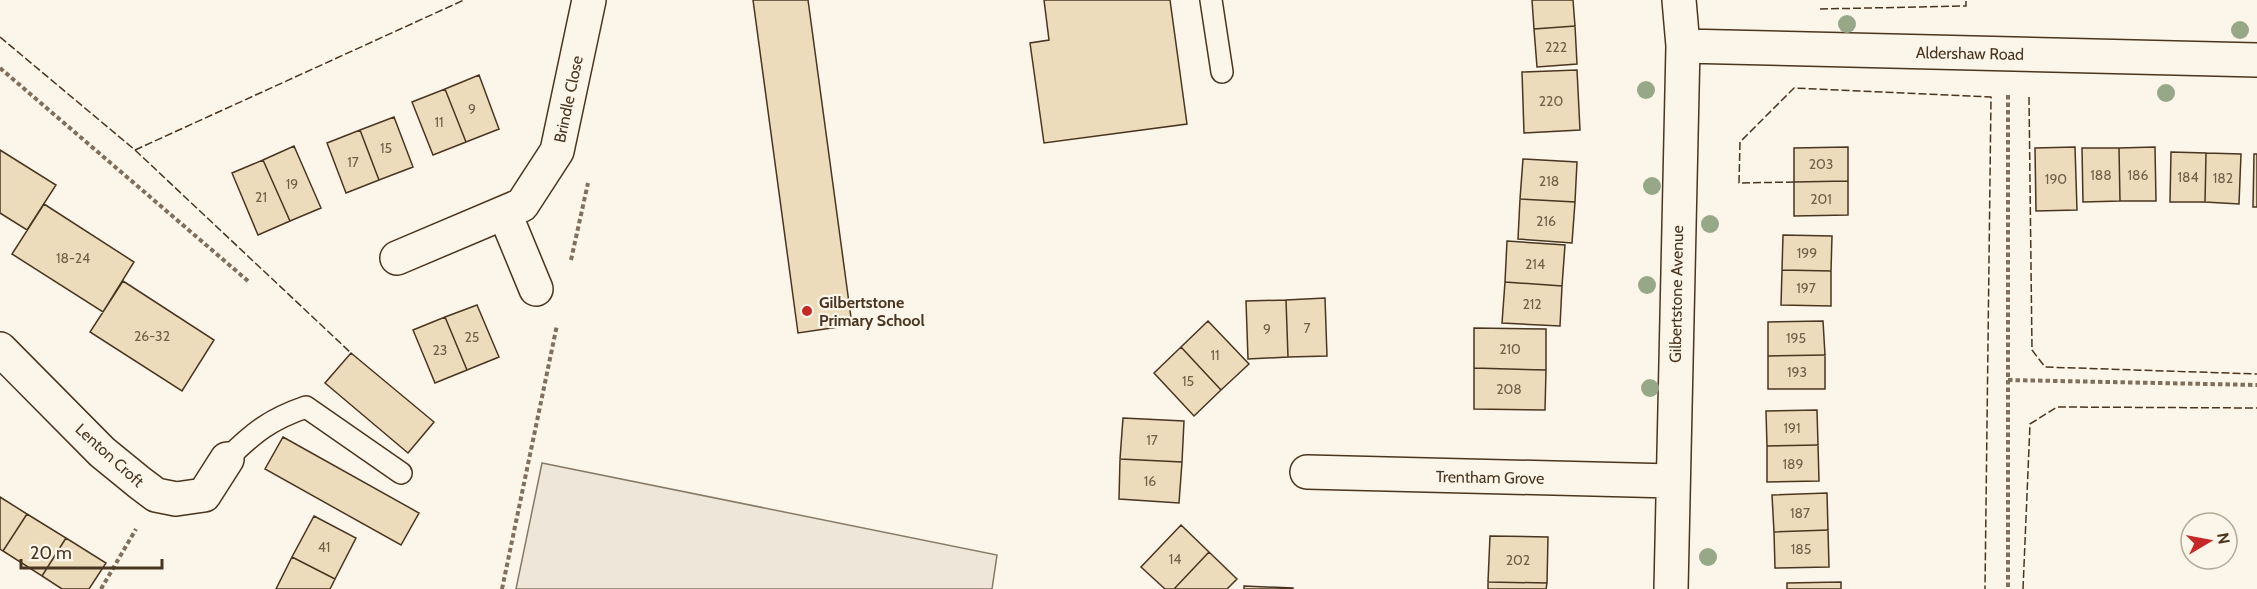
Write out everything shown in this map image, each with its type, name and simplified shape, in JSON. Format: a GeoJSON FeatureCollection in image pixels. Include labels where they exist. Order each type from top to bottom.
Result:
{"type":"FeatureCollection","features":[{"type":"Feature","properties":{"kind":"street","name":"Brindle Close"},"geometry":{"type":"LineString","coordinates":[[397,258],[522,205],[557,151],[589,0]]}},
{"type":"Feature","properties":{"kind":"street","name":"Gilbertstone Avenue"},"geometry":{"type":"LineString","coordinates":[[1671,589],[1683,46],[1679,0]]}},
{"type":"Feature","properties":{"kind":"street","name":"Aldershaw Road"},"geometry":{"type":"LineString","coordinates":[[1683,46],[2257,60]]}},
{"type":"Feature","properties":{"kind":"street"},"geometry":{"type":"LineString","coordinates":[[505,214],[536,289]]}},
{"type":"Feature","properties":{"kind":"street","name":"Lenton Croft"},"geometry":{"type":"LineString","coordinates":[[0,349],[102,452],[156,495],[176,499],[204,495],[227,459]]}},
{"type":"Feature","properties":{"kind":"street","name":"Trentham Grove"},"geometry":{"type":"LineString","coordinates":[[1307,472],[1672,481]]}},
{"type":"Feature","properties":{"kind":"lane"},"geometry":{"type":"LineString","coordinates":[[1211,0],[1222,72]]}},
{"type":"Feature","properties":{"kind":"lane"},"geometry":{"type":"LineString","coordinates":[[227,459],[255,431],[278,417],[306,406],[401,473]]}},
{"type":"Feature","properties":{"kind":"path"},"geometry":{"type":"LineString","coordinates":[[2008,54],[2008,589]]}},
{"type":"Feature","properties":{"kind":"path"},"geometry":{"type":"LineString","coordinates":[[0,68],[248,281]]}},
{"type":"Feature","properties":{"kind":"path"},"geometry":{"type":"LineString","coordinates":[[502,589],[558,320],[536,289]]}},
{"type":"Feature","properties":{"kind":"path"},"geometry":{"type":"LineString","coordinates":[[2008,380],[2257,385]]}},
{"type":"Feature","properties":{"kind":"path"},"geometry":{"type":"LineString","coordinates":[[101,589],[156,495]]}},
{"type":"Feature","properties":{"kind":"shaded area"},"geometry":{"type":"Polygon","coordinates":[[[542,463],[997,555],[992,589],[516,589],[542,463]]]}},
{"type":"Feature","properties":{"kind":"building"},"geometry":{"type":"Polygon","coordinates":[[[753,0],[808,0],[852,325],[798,333],[753,0]]]}},
{"type":"Feature","properties":{"kind":"building"},"geometry":{"type":"Polygon","coordinates":[[[1044,0],[1170,0],[1187,124],[1044,143],[1030,43],[1049,40],[1044,0]]]}},
{"type":"Feature","properties":{"kind":"building"},"geometry":{"type":"Polygon","coordinates":[[[1532,0],[1573,0],[1575,26],[1534,29],[1532,0]]]}},
{"type":"Feature","properties":{"kind":"building"},"geometry":{"type":"Polygon","coordinates":[[[1575,26],[1577,64],[1537,67],[1534,29],[1575,26]]]}},
{"type":"Feature","properties":{"kind":"building"},"geometry":{"type":"Polygon","coordinates":[[[1577,70],[1580,130],[1524,133],[1522,72],[1577,70]]]}},
{"type":"Feature","properties":{"kind":"building"},"geometry":{"type":"Polygon","coordinates":[[[479,75],[499,129],[466,142],[445,89],[479,75]]]}},
{"type":"Feature","properties":{"kind":"building"},"geometry":{"type":"Polygon","coordinates":[[[445,89],[466,142],[433,155],[412,102],[445,89]]]}},
{"type":"Feature","properties":{"kind":"building"},"geometry":{"type":"Polygon","coordinates":[[[394,117],[413,167],[379,180],[360,130],[394,117]]]}},
{"type":"Feature","properties":{"kind":"building"},"geometry":{"type":"Polygon","coordinates":[[[360,130],[379,180],[346,193],[327,143],[360,130]]]}},
{"type":"Feature","properties":{"kind":"building"},"geometry":{"type":"Polygon","coordinates":[[[294,146],[321,208],[290,221],[263,160],[294,146]]]}},
{"type":"Feature","properties":{"kind":"building"},"geometry":{"type":"Polygon","coordinates":[[[1848,147],[1848,181],[1794,182],[1794,148],[1848,147]]]}},
{"type":"Feature","properties":{"kind":"building"},"geometry":{"type":"Polygon","coordinates":[[[2075,147],[2077,210],[2036,211],[2035,148],[2075,147]]]}},
{"type":"Feature","properties":{"kind":"building"},"geometry":{"type":"Polygon","coordinates":[[[2155,147],[2156,201],[2120,201],[2119,148],[2155,147]]]}},
{"type":"Feature","properties":{"kind":"building"},"geometry":{"type":"Polygon","coordinates":[[[2082,148],[2119,148],[2120,201],[2083,202],[2082,148]]]}},
{"type":"Feature","properties":{"kind":"building"},"geometry":{"type":"Polygon","coordinates":[[[0,150],[56,185],[27,230],[0,213],[0,150]]]}},
{"type":"Feature","properties":{"kind":"building"},"geometry":{"type":"Polygon","coordinates":[[[2171,152],[2206,153],[2205,202],[2170,202],[2171,152]]]}},
{"type":"Feature","properties":{"kind":"building"},"geometry":{"type":"Polygon","coordinates":[[[2206,153],[2241,154],[2239,204],[2205,202],[2206,153]]]}},
{"type":"Feature","properties":{"kind":"building"},"geometry":{"type":"Polygon","coordinates":[[[2254,154],[2257,154],[2257,207],[2253,207],[2254,154]]]}},
{"type":"Feature","properties":{"kind":"building"},"geometry":{"type":"Polygon","coordinates":[[[1523,159],[1577,162],[1575,202],[1520,199],[1523,159]]]}},
{"type":"Feature","properties":{"kind":"building"},"geometry":{"type":"Polygon","coordinates":[[[263,160],[290,221],[258,235],[232,173],[263,160]]]}},
{"type":"Feature","properties":{"kind":"building"},"geometry":{"type":"Polygon","coordinates":[[[1848,181],[1848,215],[1794,216],[1794,182],[1848,181]]]}},
{"type":"Feature","properties":{"kind":"building"},"geometry":{"type":"Polygon","coordinates":[[[1520,199],[1575,202],[1572,243],[1518,239],[1520,199]]]}},
{"type":"Feature","properties":{"kind":"building"},"geometry":{"type":"Polygon","coordinates":[[[44,204],[134,262],[103,312],[12,254],[44,204]]]}},
{"type":"Feature","properties":{"kind":"building"},"geometry":{"type":"Polygon","coordinates":[[[1783,235],[1832,236],[1831,271],[1782,270],[1783,235]]]}},
{"type":"Feature","properties":{"kind":"building"},"geometry":{"type":"Polygon","coordinates":[[[1507,241],[1565,245],[1562,286],[1505,282],[1507,241]]]}},
{"type":"Feature","properties":{"kind":"building"},"geometry":{"type":"Polygon","coordinates":[[[1782,270],[1831,271],[1831,306],[1781,305],[1782,270]]]}},
{"type":"Feature","properties":{"kind":"building"},"geometry":{"type":"Polygon","coordinates":[[[123,281],[214,340],[182,391],[90,332],[123,281]]]}},
{"type":"Feature","properties":{"kind":"building"},"geometry":{"type":"Polygon","coordinates":[[[1505,282],[1562,286],[1560,326],[1502,323],[1505,282]]]}},
{"type":"Feature","properties":{"kind":"building"},"geometry":{"type":"Polygon","coordinates":[[[1325,298],[1327,356],[1288,357],[1286,300],[1325,298]]]}},
{"type":"Feature","properties":{"kind":"building"},"geometry":{"type":"Polygon","coordinates":[[[1286,300],[1288,357],[1248,359],[1246,301],[1286,300]]]}},
{"type":"Feature","properties":{"kind":"building"},"geometry":{"type":"Polygon","coordinates":[[[477,305],[499,357],[467,370],[445,317],[477,305]]]}},
{"type":"Feature","properties":{"kind":"building"},"geometry":{"type":"Polygon","coordinates":[[[445,317],[467,370],[435,383],[413,330],[445,317]]]}},
{"type":"Feature","properties":{"kind":"building"},"geometry":{"type":"Polygon","coordinates":[[[1208,321],[1249,364],[1221,390],[1181,347],[1208,321]]]}},
{"type":"Feature","properties":{"kind":"building"},"geometry":{"type":"Polygon","coordinates":[[[1823,321],[1825,355],[1768,356],[1768,322],[1823,321]]]}},
{"type":"Feature","properties":{"kind":"building"},"geometry":{"type":"Polygon","coordinates":[[[1474,328],[1546,329],[1546,370],[1474,368],[1474,328]]]}},
{"type":"Feature","properties":{"kind":"building"},"geometry":{"type":"Polygon","coordinates":[[[1181,347],[1221,390],[1194,416],[1154,373],[1181,347]]]}},
{"type":"Feature","properties":{"kind":"building"},"geometry":{"type":"Polygon","coordinates":[[[351,353],[434,422],[408,453],[325,383],[351,353]]]}},
{"type":"Feature","properties":{"kind":"building"},"geometry":{"type":"Polygon","coordinates":[[[1825,355],[1825,389],[1768,389],[1768,356],[1825,355]]]}},
{"type":"Feature","properties":{"kind":"building"},"geometry":{"type":"Polygon","coordinates":[[[1474,368],[1546,370],[1545,410],[1474,409],[1474,368]]]}},
{"type":"Feature","properties":{"kind":"building"},"geometry":{"type":"Polygon","coordinates":[[[1817,410],[1818,445],[1767,446],[1766,411],[1817,410]]]}},
{"type":"Feature","properties":{"kind":"building"},"geometry":{"type":"Polygon","coordinates":[[[1123,418],[1184,421],[1182,462],[1120,459],[1123,418]]]}},
{"type":"Feature","properties":{"kind":"building"},"geometry":{"type":"Polygon","coordinates":[[[283,437],[419,513],[401,545],[265,469],[283,437]]]}},
{"type":"Feature","properties":{"kind":"building"},"geometry":{"type":"Polygon","coordinates":[[[1818,445],[1819,481],[1767,482],[1767,446],[1818,445]]]}},
{"type":"Feature","properties":{"kind":"building"},"geometry":{"type":"Polygon","coordinates":[[[1120,459],[1182,462],[1179,503],[1119,499],[1120,459]]]}},
{"type":"Feature","properties":{"kind":"building"},"geometry":{"type":"Polygon","coordinates":[[[1827,493],[1828,530],[1774,532],[1772,495],[1827,493]]]}},
{"type":"Feature","properties":{"kind":"building"},"geometry":{"type":"Polygon","coordinates":[[[0,497],[27,514],[3,551],[0,549],[0,497]]]}},
{"type":"Feature","properties":{"kind":"building"},"geometry":{"type":"Polygon","coordinates":[[[27,514],[66,538],[42,576],[3,551],[27,514]]]}},
{"type":"Feature","properties":{"kind":"building"},"geometry":{"type":"Polygon","coordinates":[[[314,516],[356,538],[335,579],[292,557],[314,516]]]}},
{"type":"Feature","properties":{"kind":"building"},"geometry":{"type":"Polygon","coordinates":[[[1181,525],[1209,552],[1174,589],[1165,589],[1141,567],[1181,525]]]}},
{"type":"Feature","properties":{"kind":"building"},"geometry":{"type":"Polygon","coordinates":[[[1828,530],[1829,567],[1775,568],[1774,532],[1828,530]]]}},
{"type":"Feature","properties":{"kind":"building"},"geometry":{"type":"Polygon","coordinates":[[[1490,536],[1548,537],[1547,583],[1488,582],[1490,536]]]}},
{"type":"Feature","properties":{"kind":"building"},"geometry":{"type":"Polygon","coordinates":[[[66,538],[106,563],[89,589],[62,589],[42,576],[66,538]]]}},
{"type":"Feature","properties":{"kind":"building"},"geometry":{"type":"Polygon","coordinates":[[[1209,552],[1237,579],[1227,589],[1174,589],[1209,552]]]}},
{"type":"Feature","properties":{"kind":"building"},"geometry":{"type":"Polygon","coordinates":[[[292,557],[335,579],[330,589],[276,589],[292,557]]]}},
{"type":"Feature","properties":{"kind":"building"},"geometry":{"type":"Polygon","coordinates":[[[1488,582],[1547,583],[1546,589],[1488,589],[1488,582]]]}},
{"type":"Feature","properties":{"kind":"building"},"geometry":{"type":"Polygon","coordinates":[[[1841,582],[1841,589],[1787,589],[1787,583],[1841,582]]]}},
{"type":"Feature","properties":{"kind":"building"},"geometry":{"type":"Polygon","coordinates":[[[1244,586],[1293,588],[1293,589],[1244,589],[1244,586]]]}},
{"type":"Feature","properties":{"kind":"fence"},"geometry":{"type":"LineString","coordinates":[[0,37],[135,150],[464,0]]}},
{"type":"Feature","properties":{"kind":"fence"},"geometry":{"type":"LineString","coordinates":[[1820,9],[1966,6],[1966,0]]}},
{"type":"Feature","properties":{"kind":"fence"},"geometry":{"type":"LineString","coordinates":[[1794,182],[1739,183],[1740,142],[1794,88],[1991,97],[1985,589]]}},
{"type":"Feature","properties":{"kind":"fence"},"geometry":{"type":"LineString","coordinates":[[2029,97],[2032,350],[2045,367],[2257,374]]}},
{"type":"Feature","properties":{"kind":"fence"},"geometry":{"type":"LineString","coordinates":[[135,150],[351,353]]}},
{"type":"Feature","properties":{"kind":"fence"},"geometry":{"type":"LineString","coordinates":[[2023,589],[2030,424],[2057,407],[2257,408]]}},
{"type":"Feature","properties":{"kind":"place","name":"Gilbertstone Primary School"},"geometry":{"type":"Point","coordinates":[807,311]}}]}
